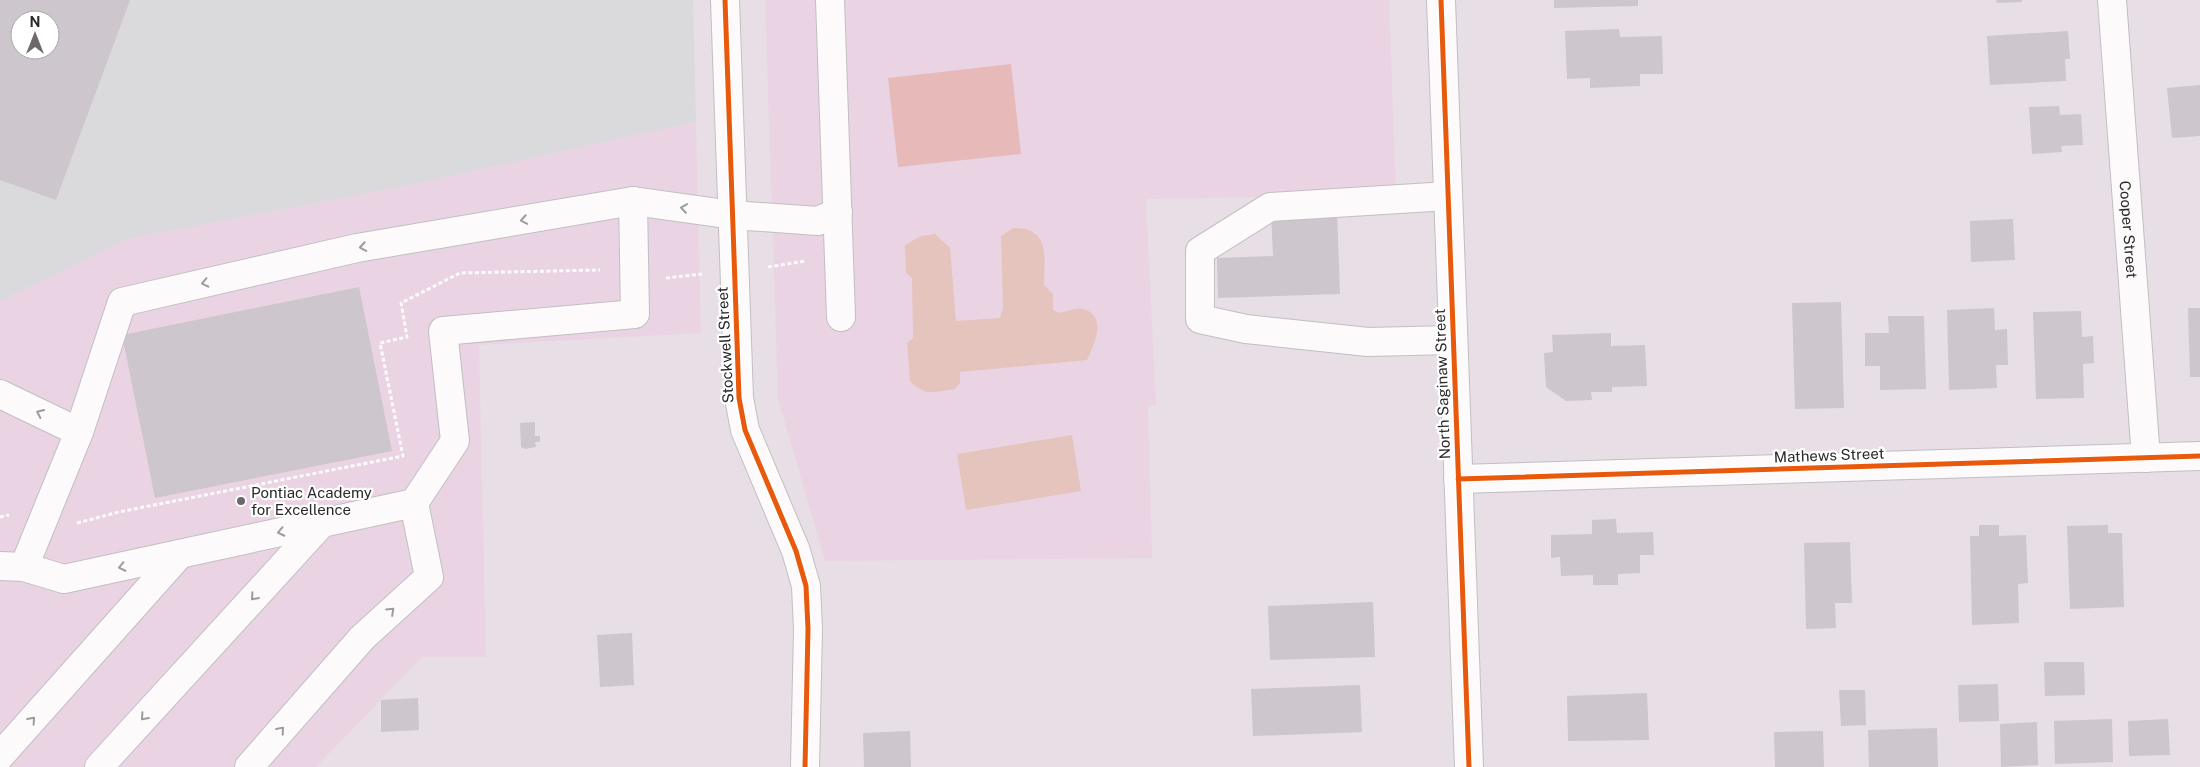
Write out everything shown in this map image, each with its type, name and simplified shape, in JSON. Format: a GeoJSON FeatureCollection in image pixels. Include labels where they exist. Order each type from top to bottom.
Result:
{"type":"FeatureCollection","features":[{"type":"Feature","properties":{"kind":"street","name":"Stockwell Street"},"geometry":{"type":"LineString","coordinates":[[725,0],[739,398],[743,422],[751,446],[796,551],[807,598],[805,767]]}},
{"type":"Feature","properties":{"kind":"street"},"geometry":{"type":"LineString","coordinates":[[830,0],[841,318]]}},
{"type":"Feature","properties":{"kind":"street","name":"North Saginaw Street"},"geometry":{"type":"LineString","coordinates":[[1441,0],[1469,767]]}},
{"type":"Feature","properties":{"kind":"street","name":"Cooper Street"},"geometry":{"type":"LineString","coordinates":[[2112,0],[2146,458]]}},
{"type":"Feature","properties":{"kind":"street"},"geometry":{"type":"LineString","coordinates":[[1448,196],[1270,207],[1200,251],[1200,319],[1246,328],[1368,342],[1453,340]]}},
{"type":"Feature","properties":{"kind":"street"},"geometry":{"type":"LineString","coordinates":[[633,201],[635,314],[443,331],[455,441],[414,503],[64,579],[12,566],[42,521],[79,432],[122,302],[356,248],[633,201],[732,215],[818,221],[838,212]]}},
{"type":"Feature","properties":{"kind":"street"},"geometry":{"type":"LineString","coordinates":[[0,394],[79,432]]}},
{"type":"Feature","properties":{"kind":"street","name":"Mathews Street"},"geometry":{"type":"LineString","coordinates":[[1458,479],[2200,456]]}},
{"type":"Feature","properties":{"kind":"street"},"geometry":{"type":"LineString","coordinates":[[249,767],[362,638],[429,577],[414,503]]}},
{"type":"Feature","properties":{"kind":"street"},"geometry":{"type":"LineString","coordinates":[[99,767],[322,523]]}},
{"type":"Feature","properties":{"kind":"street"},"geometry":{"type":"LineString","coordinates":[[0,756],[180,554]]}},
{"type":"Feature","properties":{"kind":"path"},"geometry":{"type":"LineString","coordinates":[[0,517],[9,515],[68,525],[119,512],[403,456],[380,343],[407,336],[401,303],[460,273],[596,270],[674,279],[734,270],[783,266],[806,261],[839,260]]}},
{"type":"Feature","properties":{"kind":"shaded area"},"geometry":{"type":"Polygon","coordinates":[[[0,0],[693,0],[696,122],[401,187],[128,239],[0,301],[0,0]]]}},
{"type":"Feature","properties":{"kind":"shaded area"},"geometry":{"type":"Polygon","coordinates":[[[765,0],[1389,0],[1396,195],[1146,199],[1156,405],[1148,406],[1152,558],[825,561],[778,399],[765,0]]]}},
{"type":"Feature","properties":{"kind":"shaded area"},"geometry":{"type":"Polygon","coordinates":[[[1011,64],[1021,154],[898,167],[888,78],[1011,64]]]}},
{"type":"Feature","properties":{"kind":"shaded area","name":"Pontiac Academy for Excellence"},"geometry":{"type":"Polygon","coordinates":[[[696,122],[701,333],[479,345],[486,657],[422,657],[316,767],[0,767],[0,301],[128,239],[401,187],[696,122]]]}},
{"type":"Feature","properties":{"kind":"shaded area"},"geometry":{"type":"Polygon","coordinates":[[[1013,228],[1025,229],[1034,233],[1040,239],[1044,255],[1044,285],[1053,294],[1053,310],[1059,313],[1083,309],[1091,312],[1095,318],[1097,332],[1087,360],[960,372],[960,383],[955,389],[931,392],[921,389],[910,381],[907,343],[913,338],[912,278],[906,273],[905,245],[921,236],[935,234],[950,248],[956,321],[1000,318],[1003,308],[1001,236],[1013,228]]]}},
{"type":"Feature","properties":{"kind":"shaded area"},"geometry":{"type":"Polygon","coordinates":[[[1072,435],[1081,491],[966,510],[957,454],[1072,435]]]}},
{"type":"Feature","properties":{"kind":"building"},"geometry":{"type":"Polygon","coordinates":[[[0,0],[130,0],[56,200],[0,180],[0,0]]]}},
{"type":"Feature","properties":{"kind":"building"},"geometry":{"type":"Polygon","coordinates":[[[1554,0],[1638,0],[1638,6],[1554,8],[1554,0]]]}},
{"type":"Feature","properties":{"kind":"building"},"geometry":{"type":"Polygon","coordinates":[[[1996,0],[2022,0],[2022,2],[1997,3],[1996,0]]]}},
{"type":"Feature","properties":{"kind":"building"},"geometry":{"type":"Polygon","coordinates":[[[1619,29],[1620,37],[1662,36],[1663,74],[1640,74],[1640,86],[1590,88],[1590,78],[1567,79],[1565,31],[1619,29]]]}},
{"type":"Feature","properties":{"kind":"building"},"geometry":{"type":"Polygon","coordinates":[[[2068,31],[2070,59],[2065,59],[2066,81],[1990,85],[1987,36],[2068,31]]]}},
{"type":"Feature","properties":{"kind":"building"},"geometry":{"type":"Polygon","coordinates":[[[2200,85],[2200,136],[2172,138],[2167,88],[2200,85]]]}},
{"type":"Feature","properties":{"kind":"building"},"geometry":{"type":"Polygon","coordinates":[[[2059,106],[2060,115],[2081,114],[2083,145],[2061,146],[2062,152],[2032,154],[2029,107],[2059,106]]]}},
{"type":"Feature","properties":{"kind":"building"},"geometry":{"type":"Polygon","coordinates":[[[1337,211],[1340,294],[1218,298],[1217,258],[1273,256],[1271,213],[1337,211]]]}},
{"type":"Feature","properties":{"kind":"building"},"geometry":{"type":"Polygon","coordinates":[[[2013,219],[2015,260],[1971,262],[1970,221],[2013,219]]]}},
{"type":"Feature","properties":{"kind":"building"},"geometry":{"type":"Polygon","coordinates":[[[359,287],[392,451],[155,498],[122,335],[359,287]]]}},
{"type":"Feature","properties":{"kind":"building"},"geometry":{"type":"Polygon","coordinates":[[[1841,302],[1844,408],[1795,409],[1792,303],[1841,302]]]}},
{"type":"Feature","properties":{"kind":"building"},"geometry":{"type":"Polygon","coordinates":[[[1994,308],[1995,330],[2007,329],[2008,365],[1996,365],[1997,388],[1949,390],[1947,310],[1994,308]]]}},
{"type":"Feature","properties":{"kind":"building"},"geometry":{"type":"Polygon","coordinates":[[[2188,308],[2200,308],[2200,377],[2190,377],[2188,308]]]}},
{"type":"Feature","properties":{"kind":"building"},"geometry":{"type":"Polygon","coordinates":[[[2081,311],[2082,337],[2093,336],[2094,363],[2083,364],[2084,398],[2036,399],[2033,312],[2081,311]]]}},
{"type":"Feature","properties":{"kind":"building"},"geometry":{"type":"Polygon","coordinates":[[[1888,316],[1924,316],[1926,389],[1880,390],[1880,366],[1865,366],[1865,333],[1889,333],[1888,316]]]}},
{"type":"Feature","properties":{"kind":"building"},"geometry":{"type":"Polygon","coordinates":[[[1611,333],[1611,346],[1645,345],[1647,386],[1612,387],[1612,392],[1591,392],[1592,400],[1566,401],[1546,387],[1544,353],[1553,352],[1552,335],[1611,333]]]}},
{"type":"Feature","properties":{"kind":"building"},"geometry":{"type":"Polygon","coordinates":[[[535,422],[535,436],[540,436],[540,442],[535,442],[536,447],[525,449],[521,447],[520,423],[535,422]]]}},
{"type":"Feature","properties":{"kind":"building"},"geometry":{"type":"Polygon","coordinates":[[[1616,519],[1617,533],[1653,532],[1654,555],[1640,555],[1640,573],[1618,574],[1618,585],[1593,585],[1593,575],[1561,576],[1560,557],[1551,558],[1551,535],[1592,534],[1592,520],[1616,519]]]}},
{"type":"Feature","properties":{"kind":"building"},"geometry":{"type":"Polygon","coordinates":[[[1979,525],[1999,525],[1999,536],[2026,535],[2028,583],[2018,584],[2019,623],[1972,625],[1970,536],[1979,536],[1979,525]]]}},
{"type":"Feature","properties":{"kind":"building"},"geometry":{"type":"Polygon","coordinates":[[[2108,525],[2108,533],[2122,533],[2124,607],[2070,609],[2067,526],[2108,525]]]}},
{"type":"Feature","properties":{"kind":"building"},"geometry":{"type":"Polygon","coordinates":[[[1850,542],[1852,603],[1835,603],[1836,628],[1806,629],[1804,543],[1850,542]]]}},
{"type":"Feature","properties":{"kind":"building"},"geometry":{"type":"Polygon","coordinates":[[[1373,602],[1375,657],[1270,660],[1268,606],[1373,602]]]}},
{"type":"Feature","properties":{"kind":"building"},"geometry":{"type":"Polygon","coordinates":[[[632,633],[634,685],[600,687],[597,635],[632,633]]]}},
{"type":"Feature","properties":{"kind":"building"},"geometry":{"type":"Polygon","coordinates":[[[2044,662],[2084,662],[2085,695],[2045,696],[2044,662]]]}},
{"type":"Feature","properties":{"kind":"building"},"geometry":{"type":"Polygon","coordinates":[[[1998,684],[1999,721],[1959,722],[1958,685],[1998,684]]]}},
{"type":"Feature","properties":{"kind":"building"},"geometry":{"type":"Polygon","coordinates":[[[1360,685],[1362,732],[1253,736],[1251,689],[1360,685]]]}},
{"type":"Feature","properties":{"kind":"building"},"geometry":{"type":"Polygon","coordinates":[[[1839,690],[1865,690],[1866,725],[1841,726],[1839,690]]]}},
{"type":"Feature","properties":{"kind":"building"},"geometry":{"type":"Polygon","coordinates":[[[1647,693],[1649,740],[1568,741],[1567,696],[1647,693]]]}},
{"type":"Feature","properties":{"kind":"building"},"geometry":{"type":"Polygon","coordinates":[[[418,698],[419,730],[381,732],[381,700],[418,698]]]}},
{"type":"Feature","properties":{"kind":"building"},"geometry":{"type":"Polygon","coordinates":[[[2112,719],[2113,762],[2055,764],[2054,721],[2112,719]]]}},
{"type":"Feature","properties":{"kind":"building"},"geometry":{"type":"Polygon","coordinates":[[[2168,719],[2170,755],[2129,756],[2128,721],[2168,719]]]}},
{"type":"Feature","properties":{"kind":"building"},"geometry":{"type":"Polygon","coordinates":[[[2037,722],[2038,765],[2001,767],[2000,724],[2037,722]]]}},
{"type":"Feature","properties":{"kind":"building"},"geometry":{"type":"Polygon","coordinates":[[[1937,728],[1938,767],[1869,767],[1868,730],[1937,728]]]}},
{"type":"Feature","properties":{"kind":"building"},"geometry":{"type":"Polygon","coordinates":[[[910,731],[911,767],[864,767],[863,733],[910,731]]]}},
{"type":"Feature","properties":{"kind":"building"},"geometry":{"type":"Polygon","coordinates":[[[1823,731],[1824,767],[1775,767],[1774,732],[1823,731]]]}},
{"type":"Feature","properties":{"kind":"cycle path"},"geometry":{"type":"LineString","coordinates":[[725,0],[739,398],[745,430],[796,551],[806,586],[808,629],[805,767]]}},
{"type":"Feature","properties":{"kind":"cycle path"},"geometry":{"type":"LineString","coordinates":[[1441,0],[1469,767]]}},
{"type":"Feature","properties":{"kind":"cycle path"},"geometry":{"type":"LineString","coordinates":[[1458,479],[2200,456]]}},
{"type":"Feature","properties":{"kind":"place","name":"Pontiac Academy for Excellence"},"geometry":{"type":"Point","coordinates":[241,501]}}]}
